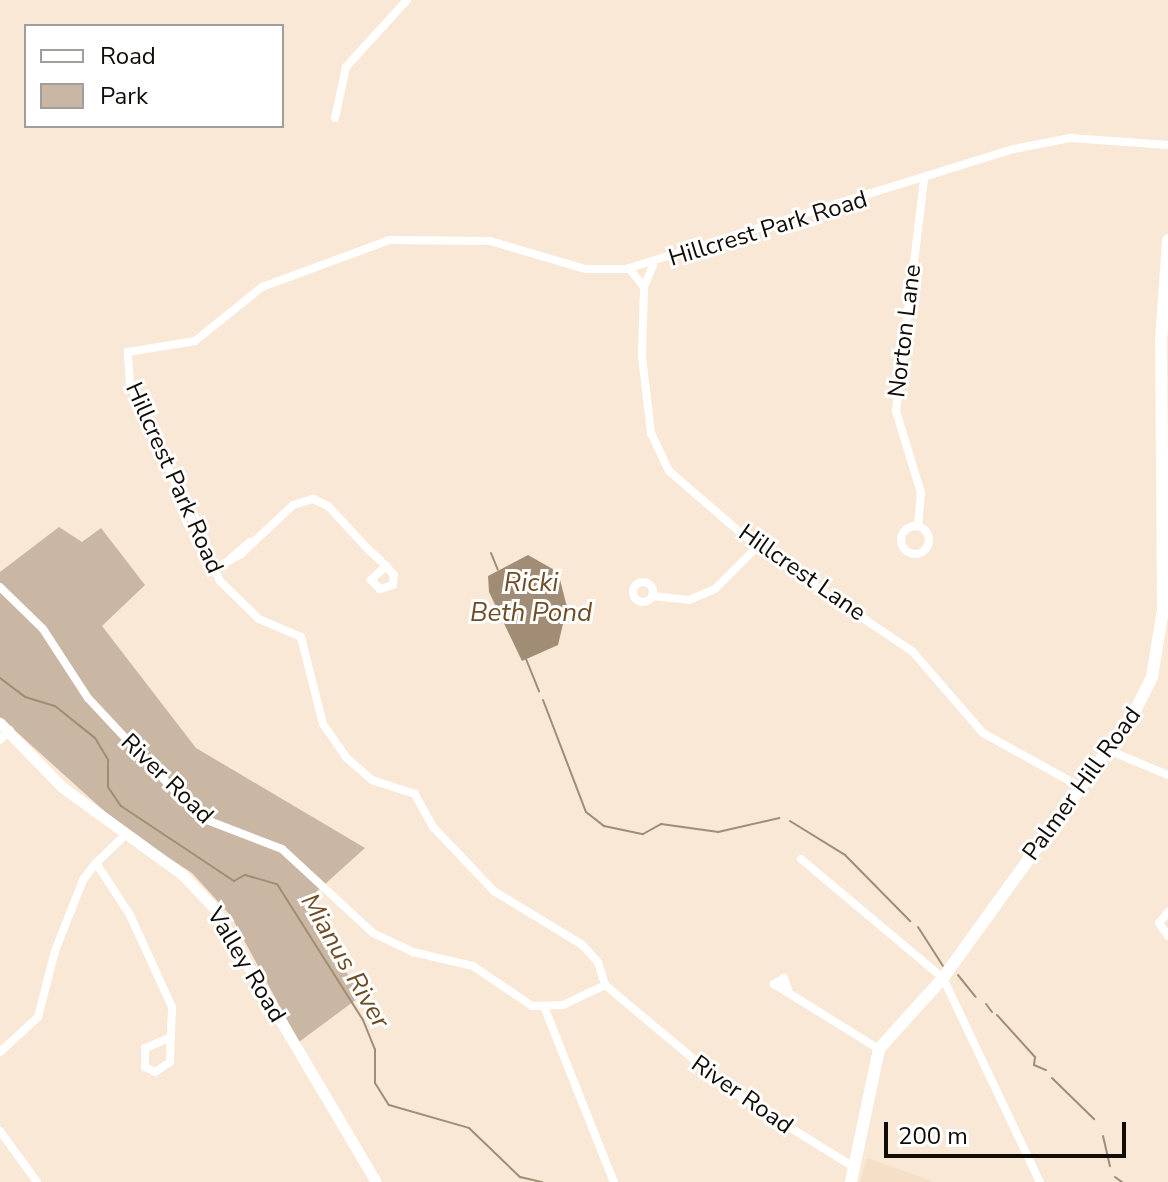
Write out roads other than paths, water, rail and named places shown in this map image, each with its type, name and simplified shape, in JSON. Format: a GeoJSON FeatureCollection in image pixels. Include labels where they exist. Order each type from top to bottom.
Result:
{"type":"FeatureCollection","features":[{"type":"Feature","properties":{"kind":"main road","name":"Palmer Hill Road"},"geometry":{"type":"LineString","coordinates":[[879,1049],[943,978],[1108,750],[1145,693],[1165,640],[1168,240]]}},
{"type":"Feature","properties":{"kind":"main road"},"geometry":{"type":"LineString","coordinates":[[851,1182],[879,1049]]}},
{"type":"Feature","properties":{"kind":"street"},"geometry":{"type":"LineString","coordinates":[[335,118],[346,67],[407,0]]}},
{"type":"Feature","properties":{"kind":"street","name":"Hillcrest Park Road"},"geometry":{"type":"LineString","coordinates":[[605,985],[598,962],[581,944],[494,891],[433,827],[415,794],[358,770],[323,724],[301,637],[250,613],[214,569],[130,384],[125,362],[132,350],[195,341],[262,287],[390,240],[490,241],[585,269],[629,268],[653,265],[924,179],[985,155],[1070,138],[1168,145]]}},
{"type":"Feature","properties":{"kind":"street","name":"Norton Lane"},"geometry":{"type":"LineString","coordinates":[[918,526],[921,493],[896,411],[924,179]]}},
{"type":"Feature","properties":{"kind":"street","name":"Hillcrest Lane"},"geometry":{"type":"LineString","coordinates":[[653,265],[644,287],[642,356],[656,448],[669,471],[757,547],[912,651],[991,739],[1081,787]]}},
{"type":"Feature","properties":{"kind":"street"},"geometry":{"type":"LineString","coordinates":[[629,268],[644,287]]}},
{"type":"Feature","properties":{"kind":"street"},"geometry":{"type":"LineString","coordinates":[[214,569],[293,505],[313,499],[328,506],[386,566]]}},
{"type":"Feature","properties":{"kind":"street"},"geometry":{"type":"LineString","coordinates":[[652,596],[689,600],[715,589],[757,547]]}},
{"type":"Feature","properties":{"kind":"street","name":"River Road"},"geometry":{"type":"LineString","coordinates":[[0,587],[43,629],[88,698],[199,817],[282,849],[373,933],[413,952],[473,966],[521,1001],[545,1009]]}},
{"type":"Feature","properties":{"kind":"street"},"geometry":{"type":"LineString","coordinates":[[0,740],[5,726]]}},
{"type":"Feature","properties":{"kind":"street","name":"Valley Road"},"geometry":{"type":"LineString","coordinates":[[5,726],[62,787],[183,875],[221,918],[376,1182]]}},
{"type":"Feature","properties":{"kind":"street"},"geometry":{"type":"LineString","coordinates":[[1108,750],[1168,775]]}},
{"type":"Feature","properties":{"kind":"street"},"geometry":{"type":"LineString","coordinates":[[0,1052],[38,1017],[55,951],[83,880],[125,835]]}},
{"type":"Feature","properties":{"kind":"street"},"geometry":{"type":"LineString","coordinates":[[801,859],[943,978],[1040,1182]]}},
{"type":"Feature","properties":{"kind":"street"},"geometry":{"type":"LineString","coordinates":[[96,863],[130,915],[165,987],[172,1007],[167,1039]]}},
{"type":"Feature","properties":{"kind":"street"},"geometry":{"type":"LineString","coordinates":[[1168,912],[1159,923],[1168,936]]}},
{"type":"Feature","properties":{"kind":"street"},"geometry":{"type":"LineString","coordinates":[[605,985],[545,1009],[614,1182]]}},
{"type":"Feature","properties":{"kind":"street","name":"River Road"},"geometry":{"type":"LineString","coordinates":[[605,985],[722,1084],[856,1169]]}},
{"type":"Feature","properties":{"kind":"street"},"geometry":{"type":"LineString","coordinates":[[788,989],[879,1049]]}},
{"type":"Feature","properties":{"kind":"street"},"geometry":{"type":"LineString","coordinates":[[0,1131],[37,1182]]}},
{"type":"Feature","properties":{"kind":"water","name":"Ricki Beth Pond"},"geometry":{"type":"Polygon","coordinates":[[[528,555],[558,572],[567,607],[558,645],[522,661],[489,592],[488,576],[528,555]]]}},
{"type":"Feature","properties":{"kind":"waterway"},"geometry":{"type":"LineString","coordinates":[[491,553],[498,570]]}},
{"type":"Feature","properties":{"kind":"waterway"},"geometry":{"type":"LineString","coordinates":[[526,659],[539,692]]}},
{"type":"Feature","properties":{"kind":"waterway","name":"Mianus River"},"geometry":{"type":"LineString","coordinates":[[0,678],[25,697],[55,706],[95,738],[108,760],[108,787],[121,806],[234,881],[245,875],[277,884],[363,1020],[375,1049],[375,1083],[389,1105],[469,1128],[520,1177],[542,1182]]}},
{"type":"Feature","properties":{"kind":"waterway"},"geometry":{"type":"LineString","coordinates":[[543,700],[586,812],[604,826],[643,834],[661,824],[718,832],[779,818]]}},
{"type":"Feature","properties":{"kind":"waterway"},"geometry":{"type":"LineString","coordinates":[[790,821],[845,855],[910,921]]}},
{"type":"Feature","properties":{"kind":"waterway"},"geometry":{"type":"LineString","coordinates":[[918,927],[943,966]]}},
{"type":"Feature","properties":{"kind":"waterway"},"geometry":{"type":"LineString","coordinates":[[958,975],[976,997]]}},
{"type":"Feature","properties":{"kind":"waterway"},"geometry":{"type":"LineString","coordinates":[[986,1004],[992,1012]]}},
{"type":"Feature","properties":{"kind":"waterway"},"geometry":{"type":"LineString","coordinates":[[997,1015],[1035,1057],[1034,1065],[1046,1070]]}},
{"type":"Feature","properties":{"kind":"waterway"},"geometry":{"type":"LineString","coordinates":[[1052,1078],[1094,1119]]}},
{"type":"Feature","properties":{"kind":"waterway"},"geometry":{"type":"LineString","coordinates":[[1103,1136],[1110,1166]]}},
{"type":"Feature","properties":{"kind":"waterway"},"geometry":{"type":"LineString","coordinates":[[1115,1177],[1122,1182]]}}]}
